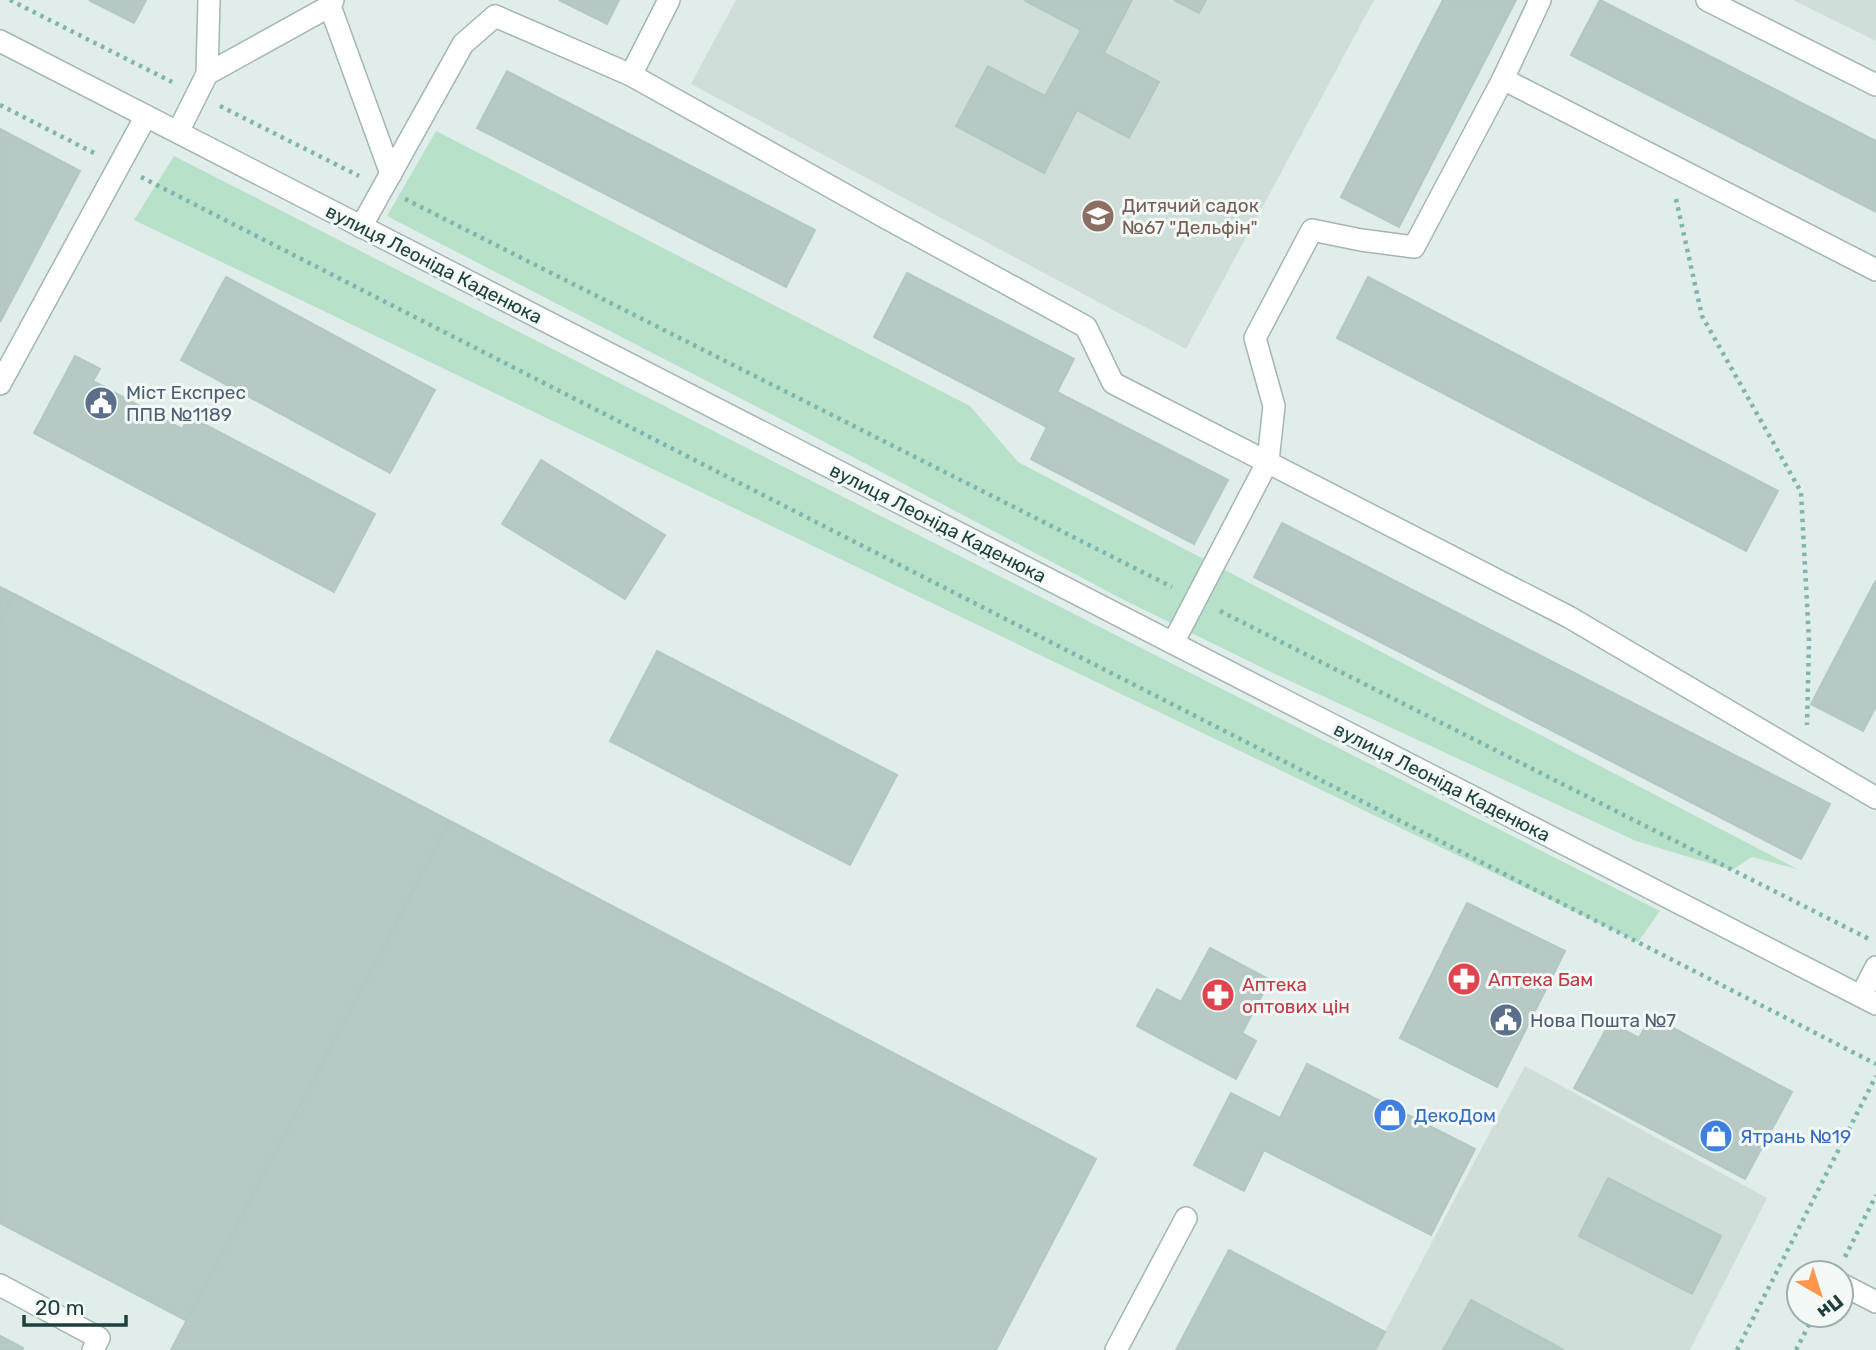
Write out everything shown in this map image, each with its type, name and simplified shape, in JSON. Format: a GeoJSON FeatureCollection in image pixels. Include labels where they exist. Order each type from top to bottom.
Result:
{"type":"FeatureCollection","features":[{"type":"Feature","properties":{"kind":"street"},"geometry":{"type":"LineString","coordinates":[[178,132],[207,74],[209,0]]}},
{"type":"Feature","properties":{"kind":"street"},"geometry":{"type":"LineString","coordinates":[[631,75],[670,0]]}},
{"type":"Feature","properties":{"kind":"street"},"geometry":{"type":"LineString","coordinates":[[1173,643],[1268,461],[1274,406],[1255,338],[1312,230],[1414,247],[1503,79],[1540,0]]}},
{"type":"Feature","properties":{"kind":"street"},"geometry":{"type":"LineString","coordinates":[[1707,0],[1876,85]]}},
{"type":"Feature","properties":{"kind":"street"},"geometry":{"type":"LineString","coordinates":[[207,74],[332,3],[387,181]]}},
{"type":"Feature","properties":{"kind":"street"},"geometry":{"type":"LineString","coordinates":[[361,227],[463,44],[495,16],[631,75],[1086,327],[1113,383],[1569,617],[1876,799]]}},
{"type":"Feature","properties":{"kind":"street","name":"вулиця Леоніда Каденюка"},"geometry":{"type":"LineString","coordinates":[[0,41],[1868,1000]]}},
{"type":"Feature","properties":{"kind":"street"},"geometry":{"type":"LineString","coordinates":[[1503,79],[1876,270]]}},
{"type":"Feature","properties":{"kind":"street"},"geometry":{"type":"LineString","coordinates":[[0,384],[146,116]]}},
{"type":"Feature","properties":{"kind":"street"},"geometry":{"type":"LineString","coordinates":[[1868,1000],[1876,967]]}},
{"type":"Feature","properties":{"kind":"street"},"geometry":{"type":"LineString","coordinates":[[1116,1350],[1186,1219]]}},
{"type":"Feature","properties":{"kind":"street"},"geometry":{"type":"LineString","coordinates":[[0,1285],[99,1338],[93,1350]]}},
{"type":"Feature","properties":{"kind":"street"},"geometry":{"type":"LineString","coordinates":[[1855,1292],[1876,1303]]}},
{"type":"Feature","properties":{"kind":"path"},"geometry":{"type":"LineString","coordinates":[[10,0],[197,94],[387,181],[1197,599],[1876,943]]}},
{"type":"Feature","properties":{"kind":"path"},"geometry":{"type":"LineString","coordinates":[[0,105],[1876,1064]]}},
{"type":"Feature","properties":{"kind":"path"},"geometry":{"type":"LineString","coordinates":[[1668,164],[1702,316],[1801,492],[1809,641],[1806,757]]}},
{"type":"Feature","properties":{"kind":"path"},"geometry":{"type":"LineString","coordinates":[[1737,1350],[1876,1076]]}},
{"type":"Feature","properties":{"kind":"path"},"geometry":{"type":"LineString","coordinates":[[1844,1259],[1876,1195]]}},
{"type":"Feature","properties":{"kind":"path"},"geometry":{"type":"LineString","coordinates":[[1796,1350],[1807,1329]]}},
{"type":"Feature","properties":{"kind":"shaded area","name":"Дитячий садок №67 \"Дельфін\""},"geometry":{"type":"Polygon","coordinates":[[[736,0],[1374,0],[1186,349],[691,84],[736,0]]]}},
{"type":"Feature","properties":{"kind":"shaded area"},"geometry":{"type":"Polygon","coordinates":[[[1793,0],[1876,0],[1876,41],[1793,0]]]}},
{"type":"Feature","properties":{"kind":"shaded area"},"geometry":{"type":"Polygon","coordinates":[[[1525,1066],[1767,1198],[1690,1350],[1375,1350],[1525,1066]]]}},
{"type":"Feature","properties":{"kind":"green space"},"geometry":{"type":"Polygon","coordinates":[[[436,131],[970,406],[1018,462],[1797,869],[1752,857],[1732,870],[1636,841],[1275,674],[1124,600],[387,216],[436,131]]]}},
{"type":"Feature","properties":{"kind":"green space"},"geometry":{"type":"Polygon","coordinates":[[[174,156],[1660,911],[1638,942],[134,220],[174,156]]]}},
{"type":"Feature","properties":{"kind":"building"},"geometry":{"type":"Polygon","coordinates":[[[89,0],[146,0],[134,23],[89,0]]]}},
{"type":"Feature","properties":{"kind":"building"},"geometry":{"type":"Polygon","coordinates":[[[559,0],[619,0],[607,24],[559,0]]]}},
{"type":"Feature","properties":{"kind":"building"},"geometry":{"type":"Polygon","coordinates":[[[1024,0],[1132,0],[1104,53],[1159,82],[1129,138],[1077,110],[1044,173],[956,126],[988,66],[1045,96],[1081,30],[1024,0]]]}},
{"type":"Feature","properties":{"kind":"building"},"geometry":{"type":"Polygon","coordinates":[[[1174,0],[1206,0],[1199,13],[1174,0]]]}},
{"type":"Feature","properties":{"kind":"building"},"geometry":{"type":"Polygon","coordinates":[[[1443,0],[1516,0],[1399,227],[1341,197],[1443,0]]]}},
{"type":"Feature","properties":{"kind":"building"},"geometry":{"type":"Polygon","coordinates":[[[1600,0],[1876,141],[1876,212],[1571,55],[1600,0]]]}},
{"type":"Feature","properties":{"kind":"building"},"geometry":{"type":"Polygon","coordinates":[[[507,71],[815,230],[786,287],[477,128],[507,71]]]}},
{"type":"Feature","properties":{"kind":"building"},"geometry":{"type":"Polygon","coordinates":[[[0,129],[80,171],[0,322],[0,129]]]}},
{"type":"Feature","properties":{"kind":"building"},"geometry":{"type":"Polygon","coordinates":[[[907,273],[1074,359],[1057,392],[1228,480],[1194,544],[1031,459],[1047,427],[874,337],[907,273]]]}},
{"type":"Feature","properties":{"kind":"building"},"geometry":{"type":"Polygon","coordinates":[[[226,277],[435,390],[390,473],[181,360],[226,277]]]}},
{"type":"Feature","properties":{"kind":"building"},"geometry":{"type":"Polygon","coordinates":[[[1368,277],[1778,491],[1746,551],[1337,338],[1368,277]]]}},
{"type":"Feature","properties":{"kind":"building"},"geometry":{"type":"Polygon","coordinates":[[[75,356],[100,369],[93,381],[182,429],[189,416],[375,514],[334,592],[34,433],[75,356]]]}},
{"type":"Feature","properties":{"kind":"building"},"geometry":{"type":"Polygon","coordinates":[[[541,460],[665,535],[625,599],[502,524],[541,460]]]}},
{"type":"Feature","properties":{"kind":"building"},"geometry":{"type":"Polygon","coordinates":[[[1282,523],[1830,804],[1801,859],[1254,577],[1282,523]]]}},
{"type":"Feature","properties":{"kind":"building"},"geometry":{"type":"Polygon","coordinates":[[[1876,580],[1876,706],[1863,731],[1811,704],[1876,580]]]}},
{"type":"Feature","properties":{"kind":"building"},"geometry":{"type":"Polygon","coordinates":[[[0,587],[14,594],[0,622],[0,587]]]}},
{"type":"Feature","properties":{"kind":"building"},"geometry":{"type":"Polygon","coordinates":[[[14,594],[450,821],[187,1321],[0,1223],[0,622],[14,594]]]}},
{"type":"Feature","properties":{"kind":"building"},"geometry":{"type":"Polygon","coordinates":[[[657,651],[897,775],[850,865],[610,741],[657,651]]]}},
{"type":"Feature","properties":{"kind":"building"},"geometry":{"type":"Polygon","coordinates":[[[450,821],[1096,1159],[996,1350],[171,1350],[450,821]]]}},
{"type":"Feature","properties":{"kind":"building"},"geometry":{"type":"Polygon","coordinates":[[[1467,903],[1565,951],[1497,1087],[1400,1038],[1467,903]]]}},
{"type":"Feature","properties":{"kind":"building"},"geometry":{"type":"Polygon","coordinates":[[[1210,948],[1270,980],[1242,1033],[1256,1041],[1236,1079],[1137,1026],[1157,989],[1181,1002],[1210,948]]]}},
{"type":"Feature","properties":{"kind":"building","name":"Ятрань №19"},"geometry":{"type":"Polygon","coordinates":[[[1651,1016],[1792,1092],[1745,1179],[1574,1088],[1610,1022],[1639,1038],[1651,1016]]]}},
{"type":"Feature","properties":{"kind":"building"},"geometry":{"type":"Polygon","coordinates":[[[1307,1064],[1475,1149],[1431,1235],[1264,1150],[1244,1191],[1194,1165],[1231,1093],[1280,1118],[1307,1064]]]}},
{"type":"Feature","properties":{"kind":"building"},"geometry":{"type":"Polygon","coordinates":[[[1608,1178],[1721,1236],[1692,1294],[1579,1236],[1608,1178]]]}},
{"type":"Feature","properties":{"kind":"building"},"geometry":{"type":"Polygon","coordinates":[[[1229,1250],[1385,1332],[1375,1350],[1176,1350],[1229,1250]]]}},
{"type":"Feature","properties":{"kind":"building"},"geometry":{"type":"Polygon","coordinates":[[[1471,1300],[1564,1350],[1443,1350],[1471,1300]]]}},
{"type":"Feature","properties":{"kind":"building"},"geometry":{"type":"Polygon","coordinates":[[[0,1336],[23,1348],[22,1350],[0,1350],[0,1336]]]}},
{"type":"Feature","properties":{"kind":"place","name":"Дитячий садок №67 \"Дельфін\""},"geometry":{"type":"Point","coordinates":[1098,216]}},
{"type":"Feature","properties":{"kind":"place","name":"Міст Експрес ППВ №1189"},"geometry":{"type":"Point","coordinates":[101,403]}},
{"type":"Feature","properties":{"kind":"place","name":"Аптека Бам"},"geometry":{"type":"Point","coordinates":[1464,979]}},
{"type":"Feature","properties":{"kind":"place","name":"Аптека оптових цін"},"geometry":{"type":"Point","coordinates":[1218,995]}},
{"type":"Feature","properties":{"kind":"place","name":"Нова Пошта №7"},"geometry":{"type":"Point","coordinates":[1506,1020]}},
{"type":"Feature","properties":{"kind":"place","name":"ДекоДом"},"geometry":{"type":"Point","coordinates":[1390,1115]}},
{"type":"Feature","properties":{"kind":"place","name":"Ятрань №19"},"geometry":{"type":"Point","coordinates":[1716,1136]}}]}
